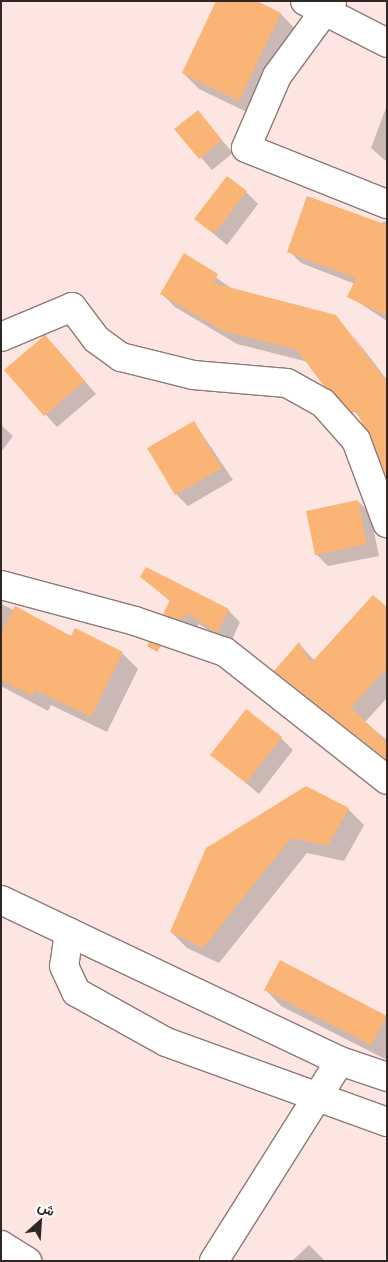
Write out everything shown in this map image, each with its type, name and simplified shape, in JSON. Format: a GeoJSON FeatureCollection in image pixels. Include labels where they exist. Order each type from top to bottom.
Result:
{"type":"FeatureCollection","features":[{"type":"Feature","properties":{"kind":"street"},"geometry":{"type":"LineString","coordinates":[[387,43],[321,4],[277,76],[246,148],[387,204]]}},
{"type":"Feature","properties":{"kind":"street"},"geometry":{"type":"LineString","coordinates":[[1,337],[72,307],[96,339],[121,357],[193,375],[288,383],[323,404],[356,440],[387,523]]}},
{"type":"Feature","properties":{"kind":"street"},"geometry":{"type":"LineString","coordinates":[[1,584],[134,621],[225,652],[387,780]]}},
{"type":"Feature","properties":{"kind":"street"},"geometry":{"type":"LineString","coordinates":[[1,900],[340,1061],[387,1077]]}},
{"type":"Feature","properties":{"kind":"street"},"geometry":{"type":"LineString","coordinates":[[69,932],[64,966],[76,992],[166,1042],[316,1098],[387,1122]]}},
{"type":"Feature","properties":{"kind":"street"},"geometry":{"type":"LineString","coordinates":[[214,1261],[340,1061]]}},
{"type":"Feature","properties":{"kind":"street"},"geometry":{"type":"LineString","coordinates":[[1,1245],[27,1261]]}},
{"type":"Feature","properties":{"kind":"building"},"geometry":{"type":"Polygon","coordinates":[[[216,1],[257,1],[281,13],[239,101],[182,73],[216,1]]]}},
{"type":"Feature","properties":{"kind":"building"},"geometry":{"type":"Polygon","coordinates":[[[198,110],[222,140],[199,159],[174,129],[198,110]]]}},
{"type":"Feature","properties":{"kind":"building"},"geometry":{"type":"Polygon","coordinates":[[[227,176],[247,191],[214,234],[194,219],[227,176]]]}},
{"type":"Feature","properties":{"kind":"building"},"geometry":{"type":"Polygon","coordinates":[[[307,196],[387,225],[387,316],[347,297],[356,278],[287,252],[307,196]]]}},
{"type":"Feature","properties":{"kind":"building"},"geometry":{"type":"Polygon","coordinates":[[[184,253],[218,274],[213,283],[336,315],[387,382],[387,478],[356,410],[353,413],[324,386],[297,350],[223,331],[160,294],[184,253]]]}},
{"type":"Feature","properties":{"kind":"building"},"geometry":{"type":"Polygon","coordinates":[[[45,335],[85,381],[44,416],[4,370],[45,335]]]}},
{"type":"Feature","properties":{"kind":"building"},"geometry":{"type":"Polygon","coordinates":[[[194,421],[222,468],[175,495],[147,448],[194,421]]]}},
{"type":"Feature","properties":{"kind":"building"},"geometry":{"type":"Polygon","coordinates":[[[358,500],[367,544],[315,555],[306,511],[358,500]]]}},
{"type":"Feature","properties":{"kind":"building"},"geometry":{"type":"Polygon","coordinates":[[[146,567],[229,609],[217,633],[187,613],[181,620],[163,614],[170,600],[140,577],[146,567]]]}},
{"type":"Feature","properties":{"kind":"building"},"geometry":{"type":"Polygon","coordinates":[[[373,595],[387,607],[387,668],[351,707],[387,743],[387,760],[274,671],[299,642],[311,663],[373,595]]]}},
{"type":"Feature","properties":{"kind":"building"},"geometry":{"type":"Polygon","coordinates":[[[15,606],[71,636],[75,628],[123,652],[91,717],[35,690],[32,696],[1,680],[1,633],[15,606]]]}},
{"type":"Feature","properties":{"kind":"building"},"geometry":{"type":"Polygon","coordinates":[[[149,642],[161,646],[157,652],[147,646],[149,642]]]}},
{"type":"Feature","properties":{"kind":"building"},"geometry":{"type":"Polygon","coordinates":[[[246,709],[282,737],[246,783],[210,755],[246,709]]]}},
{"type":"Feature","properties":{"kind":"building"},"geometry":{"type":"Polygon","coordinates":[[[306,786],[349,808],[328,846],[291,838],[203,948],[170,932],[206,848],[306,786]]]}},
{"type":"Feature","properties":{"kind":"building"},"geometry":{"type":"Polygon","coordinates":[[[280,960],[387,1016],[371,1045],[264,990],[280,960]]]}}]}
